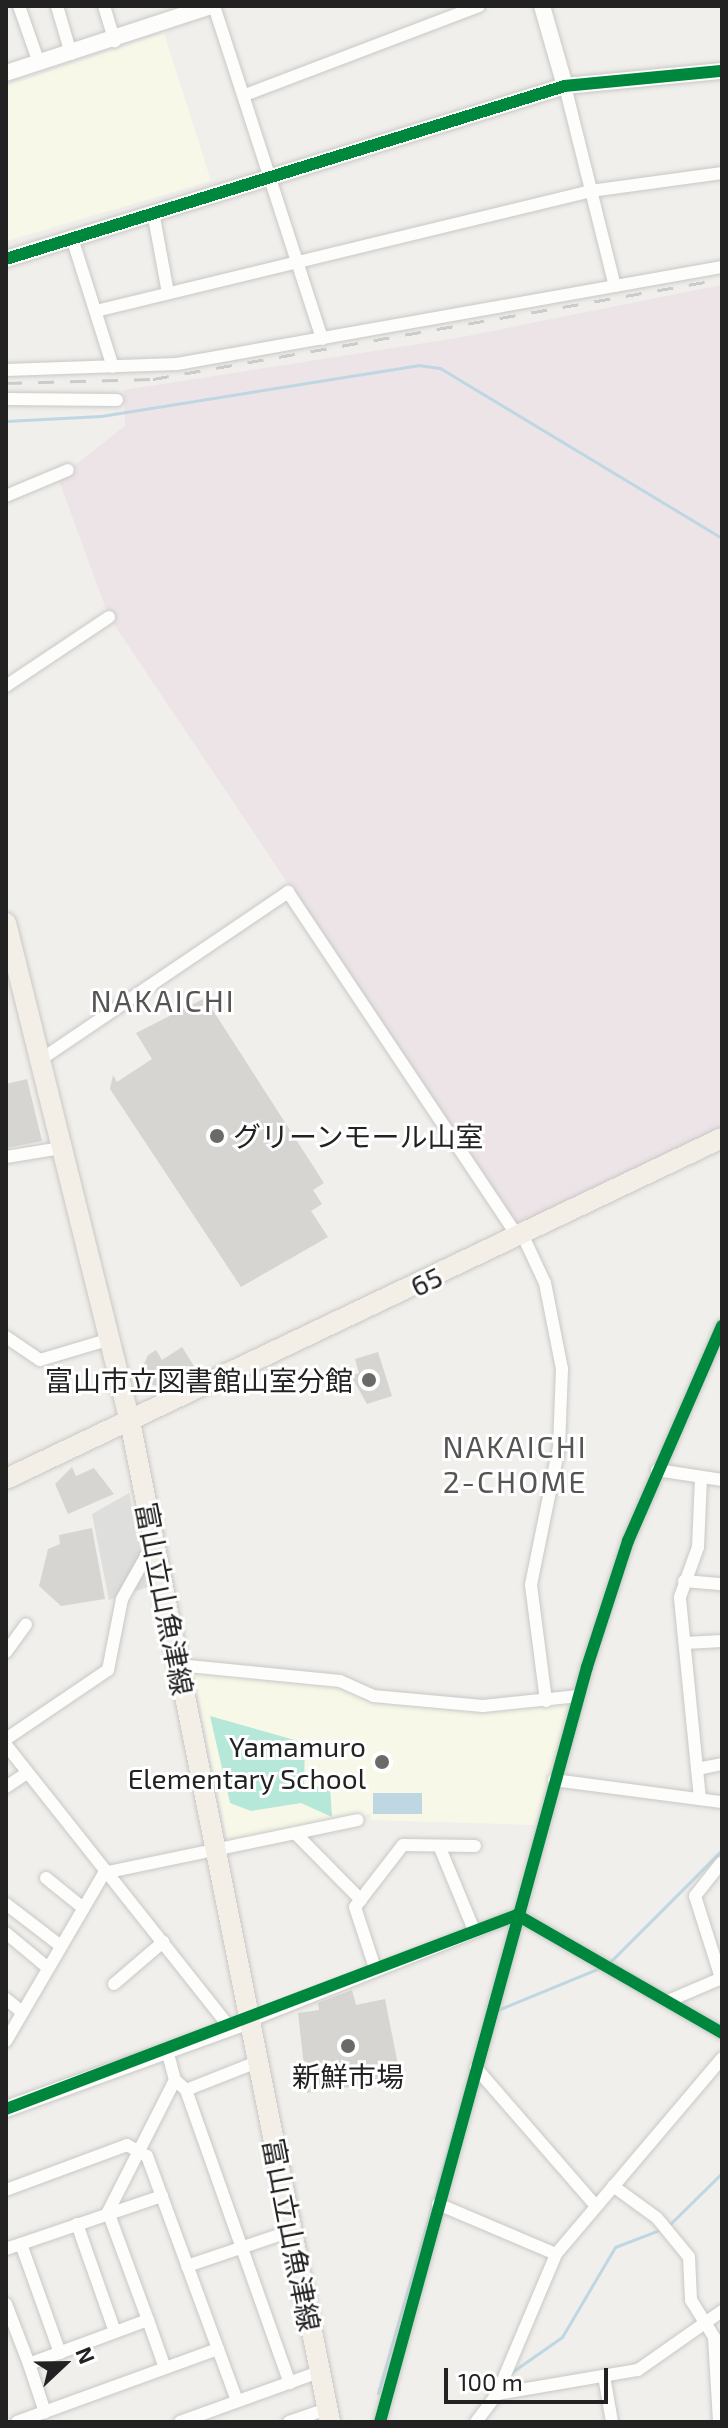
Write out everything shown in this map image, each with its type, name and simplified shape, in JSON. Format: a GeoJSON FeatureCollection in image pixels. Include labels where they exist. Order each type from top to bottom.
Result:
{"type":"FeatureCollection","features":[{"type":"Feature","properties":{"kind":"main road","name":"富山立山魚津線"},"geometry":{"type":"LineString","coordinates":[[6,923],[107,1340],[131,1426],[215,1850],[239,2024],[257,2062],[328,2415]]}},
{"type":"Feature","properties":{"kind":"main road","name":"65"},"geometry":{"type":"LineString","coordinates":[[6,1479],[131,1426],[722,1138]]}},
{"type":"Feature","properties":{"kind":"street"},"geometry":{"type":"LineString","coordinates":[[19,6],[39,63]]}},
{"type":"Feature","properties":{"kind":"street"},"geometry":{"type":"LineString","coordinates":[[57,6],[71,54]]}},
{"type":"Feature","properties":{"kind":"street"},"geometry":{"type":"LineString","coordinates":[[104,6],[115,41]]}},
{"type":"Feature","properties":{"kind":"street"},"geometry":{"type":"LineString","coordinates":[[6,73],[115,41],[213,6],[272,173],[322,339]]}},
{"type":"Feature","properties":{"kind":"street"},"geometry":{"type":"LineString","coordinates":[[245,95],[479,6]]}},
{"type":"Feature","properties":{"kind":"street"},"geometry":{"type":"LineString","coordinates":[[542,6],[615,286]]}},
{"type":"Feature","properties":{"kind":"street"},"geometry":{"type":"LineString","coordinates":[[6,259],[272,173],[565,86],[722,71]]}},
{"type":"Feature","properties":{"kind":"street"},"geometry":{"type":"LineString","coordinates":[[96,311],[591,191],[722,173]]}},
{"type":"Feature","properties":{"kind":"street"},"geometry":{"type":"LineString","coordinates":[[153,212],[168,293]]}},
{"type":"Feature","properties":{"kind":"street"},"geometry":{"type":"LineString","coordinates":[[72,238],[113,367]]}},
{"type":"Feature","properties":{"kind":"street"},"geometry":{"type":"LineString","coordinates":[[6,370],[113,367],[322,339],[722,267]]}},
{"type":"Feature","properties":{"kind":"street"},"geometry":{"type":"LineString","coordinates":[[6,399],[117,400]]}},
{"type":"Feature","properties":{"kind":"street"},"geometry":{"type":"LineString","coordinates":[[6,496],[68,470]]}},
{"type":"Feature","properties":{"kind":"street"},"geometry":{"type":"LineString","coordinates":[[6,686],[109,617]]}},
{"type":"Feature","properties":{"kind":"street"},"geometry":{"type":"LineString","coordinates":[[40,1060],[288,892],[520,1235],[545,1283],[562,1369],[559,1447],[531,1585],[546,1701]]}},
{"type":"Feature","properties":{"kind":"street"},"geometry":{"type":"LineString","coordinates":[[6,1157],[61,1148]]}},
{"type":"Feature","properties":{"kind":"street"},"geometry":{"type":"LineString","coordinates":[[380,2422],[578,1696],[657,1470],[722,1326]]}},
{"type":"Feature","properties":{"kind":"street"},"geometry":{"type":"LineString","coordinates":[[6,1337],[40,1360],[107,1340]]}},
{"type":"Feature","properties":{"kind":"street"},"geometry":{"type":"LineString","coordinates":[[657,1470],[722,1480]]}},
{"type":"Feature","properties":{"kind":"street"},"geometry":{"type":"LineString","coordinates":[[700,1799],[685,1643],[684,1581],[698,1547],[701,1479]]}},
{"type":"Feature","properties":{"kind":"street"},"geometry":{"type":"LineString","coordinates":[[154,1542],[122,1599],[108,1670],[6,1742],[24,1775],[104,1873],[239,2024]]}},
{"type":"Feature","properties":{"kind":"street"},"geometry":{"type":"LineString","coordinates":[[684,1581],[722,1584]]}},
{"type":"Feature","properties":{"kind":"street"},"geometry":{"type":"LineString","coordinates":[[6,1652],[26,1624]]}},
{"type":"Feature","properties":{"kind":"street"},"geometry":{"type":"LineString","coordinates":[[685,1643],[722,1641]]}},
{"type":"Feature","properties":{"kind":"street"},"geometry":{"type":"LineString","coordinates":[[178,1665],[340,1681],[373,1696],[483,1706],[578,1696]]}},
{"type":"Feature","properties":{"kind":"street"},"geometry":{"type":"LineString","coordinates":[[697,1769],[722,1764]]}},
{"type":"Feature","properties":{"kind":"street"},"geometry":{"type":"LineString","coordinates":[[6,1787],[24,1775]]}},
{"type":"Feature","properties":{"kind":"street"},"geometry":{"type":"LineString","coordinates":[[554,1780],[722,1802]]}},
{"type":"Feature","properties":{"kind":"street"},"geometry":{"type":"LineString","coordinates":[[6,2041],[104,1873],[358,1820]]}},
{"type":"Feature","properties":{"kind":"street"},"geometry":{"type":"LineString","coordinates":[[295,1833],[361,1900]]}},
{"type":"Feature","properties":{"kind":"street"},"geometry":{"type":"LineString","coordinates":[[375,1968],[355,1907],[403,1845],[440,1848],[475,1846]]}},
{"type":"Feature","properties":{"kind":"street"},"geometry":{"type":"LineString","coordinates":[[440,1848],[474,1930]]}},
{"type":"Feature","properties":{"kind":"street"},"geometry":{"type":"LineString","coordinates":[[668,2001],[721,1978],[695,1896],[722,1862]]}},
{"type":"Feature","properties":{"kind":"street"},"geometry":{"type":"LineString","coordinates":[[46,1878],[83,1908]]}},
{"type":"Feature","properties":{"kind":"street"},"geometry":{"type":"LineString","coordinates":[[6,1904],[61,1946]]}},
{"type":"Feature","properties":{"kind":"street"},"geometry":{"type":"LineString","coordinates":[[6,2109],[239,2024],[375,1968],[517,1915],[721,2031]]}},
{"type":"Feature","properties":{"kind":"street"},"geometry":{"type":"LineString","coordinates":[[6,1933],[48,1968]]}},
{"type":"Feature","properties":{"kind":"street"},"geometry":{"type":"LineString","coordinates":[[114,1984],[163,1942]]}},
{"type":"Feature","properties":{"kind":"street"},"geometry":{"type":"LineString","coordinates":[[6,1999],[22,2012]]}},
{"type":"Feature","properties":{"kind":"street"},"geometry":{"type":"LineString","coordinates":[[167,2051],[175,2080],[186,2090],[290,2383]]}},
{"type":"Feature","properties":{"kind":"street"},"geometry":{"type":"LineString","coordinates":[[476,2422],[497,2394],[556,2254],[722,2058]]}},
{"type":"Feature","properties":{"kind":"street"},"geometry":{"type":"LineString","coordinates":[[186,2090],[257,2062]]}},
{"type":"Feature","properties":{"kind":"street"},"geometry":{"type":"LineString","coordinates":[[476,2068],[596,2206]]}},
{"type":"Feature","properties":{"kind":"street"},"geometry":{"type":"LineString","coordinates":[[165,2368],[108,2212],[175,2080]]}},
{"type":"Feature","properties":{"kind":"street"},"geometry":{"type":"LineString","coordinates":[[6,2190],[127,2145],[147,2156],[237,2401]]}},
{"type":"Feature","properties":{"kind":"street"},"geometry":{"type":"LineString","coordinates":[[613,2186],[657,2218],[689,2257],[688,2290],[714,2337],[719,2422]]}},
{"type":"Feature","properties":{"kind":"street"},"geometry":{"type":"LineString","coordinates":[[6,2249],[162,2196]]}},
{"type":"Feature","properties":{"kind":"street"},"geometry":{"type":"LineString","coordinates":[[438,2204],[556,2254]]}},
{"type":"Feature","properties":{"kind":"street"},"geometry":{"type":"LineString","coordinates":[[77,2224],[115,2332]]}},
{"type":"Feature","properties":{"kind":"street"},"geometry":{"type":"LineString","coordinates":[[187,2266],[291,2231]]}},
{"type":"Feature","properties":{"kind":"street"},"geometry":{"type":"LineString","coordinates":[[21,2244],[60,2353]]}},
{"type":"Feature","properties":{"kind":"street"},"geometry":{"type":"LineString","coordinates":[[6,2304],[45,2412]]}},
{"type":"Feature","properties":{"kind":"street"},"geometry":{"type":"LineString","coordinates":[[497,2394],[638,2370],[722,2311]]}},
{"type":"Feature","properties":{"kind":"street"},"geometry":{"type":"LineString","coordinates":[[29,2364],[148,2320]]}},
{"type":"Feature","properties":{"kind":"street"},"geometry":{"type":"LineString","coordinates":[[17,2422],[218,2349]]}},
{"type":"Feature","properties":{"kind":"street"},"geometry":{"type":"LineString","coordinates":[[180,2422],[319,2372]]}},
{"type":"Feature","properties":{"kind":"street"},"geometry":{"type":"LineString","coordinates":[[604,2376],[612,2422]]}},
{"type":"Feature","properties":{"kind":"street"},"geometry":{"type":"LineString","coordinates":[[289,2422],[328,2415]]}},
{"type":"Feature","properties":{"kind":"shaded area"},"geometry":{"type":"Polygon","coordinates":[[[164,33],[211,181],[6,241],[6,86],[164,33]]]}},
{"type":"Feature","properties":{"kind":"shaded area"},"geometry":{"type":"Polygon","coordinates":[[[722,285],[722,1139],[523,1234],[109,617],[58,478],[125,426],[124,390],[457,338],[722,285]]]}},
{"type":"Feature","properties":{"kind":"shaded area"},"geometry":{"type":"Polygon","coordinates":[[[129,1493],[148,1587],[109,1600],[92,1514],[129,1493]]]}},
{"type":"Feature","properties":{"kind":"shaded area","name":"Yamamuro Elementary School"},"geometry":{"type":"Polygon","coordinates":[[[193,1670],[339,1684],[369,1701],[569,1703],[535,1825],[371,1820],[371,1814],[228,1844],[193,1670]]]}},
{"type":"Feature","properties":{"kind":"green space"},"geometry":{"type":"Polygon","coordinates":[[[210,1716],[305,1743],[304,1786],[330,1787],[332,1817],[301,1803],[251,1811],[230,1803],[210,1716]]]}},
{"type":"Feature","properties":{"kind":"water"},"geometry":{"type":"Polygon","coordinates":[[[373,1793],[422,1793],[422,1814],[373,1814],[373,1793]]]}},
{"type":"Feature","properties":{"kind":"building","name":"グリーンモール山室"},"geometry":{"type":"Polygon","coordinates":[[[205,998],[324,1183],[313,1190],[322,1204],[311,1211],[328,1237],[241,1287],[110,1089],[113,1075],[117,1082],[152,1059],[136,1033],[205,998]]]}},
{"type":"Feature","properties":{"kind":"building"},"geometry":{"type":"Polygon","coordinates":[[[27,1079],[42,1141],[6,1148],[6,1084],[27,1079]]]}},
{"type":"Feature","properties":{"kind":"building"},"geometry":{"type":"Polygon","coordinates":[[[182,1347],[194,1366],[164,1388],[146,1383],[141,1372],[148,1355],[156,1350],[162,1360],[182,1347]]]}},
{"type":"Feature","properties":{"kind":"building","name":"富山市立図書館山室分館"},"geometry":{"type":"Polygon","coordinates":[[[378,1352],[392,1396],[367,1404],[351,1376],[359,1373],[355,1359],[378,1352]]]}},
{"type":"Feature","properties":{"kind":"building"},"geometry":{"type":"Polygon","coordinates":[[[72,1467],[76,1476],[94,1468],[114,1494],[68,1514],[55,1484],[72,1467]]]}},
{"type":"Feature","properties":{"kind":"building"},"geometry":{"type":"Polygon","coordinates":[[[92,1528],[105,1599],[61,1606],[39,1586],[48,1549],[60,1544],[59,1535],[92,1528]]]}},
{"type":"Feature","properties":{"kind":"building","name":"新鮮市場"},"geometry":{"type":"Polygon","coordinates":[[[352,1990],[356,2005],[385,1999],[401,2080],[307,2093],[298,2013],[319,2010],[318,2003],[352,1990]]]}},
{"type":"Feature","properties":{"kind":"waterway"},"geometry":{"type":"LineString","coordinates":[[6,421],[101,416],[418,365],[440,368],[722,538]]}},
{"type":"Feature","properties":{"kind":"waterway"},"geometry":{"type":"LineString","coordinates":[[609,1963],[722,1850]]}},
{"type":"Feature","properties":{"kind":"waterway"},"geometry":{"type":"LineString","coordinates":[[495,2011],[602,1967]]}},
{"type":"Feature","properties":{"kind":"waterway"},"geometry":{"type":"LineString","coordinates":[[378,2393],[488,2011]]}},
{"type":"Feature","properties":{"kind":"waterway"},"geometry":{"type":"LineString","coordinates":[[669,2225],[722,2173]]}},
{"type":"Feature","properties":{"kind":"waterway"},"geometry":{"type":"LineString","coordinates":[[512,2372],[562,2337],[615,2247],[662,2229]]}},
{"type":"Feature","properties":{"kind":"waterway"},"geometry":{"type":"LineString","coordinates":[[477,2377],[501,2375]]}},
{"type":"Feature","properties":{"kind":"railway"},"geometry":{"type":"LineString","coordinates":[[6,383],[153,379],[722,279]]}},
{"type":"Feature","properties":{"kind":"cycle path"},"geometry":{"type":"LineString","coordinates":[[6,259],[565,86],[722,71]]}},
{"type":"Feature","properties":{"kind":"cycle path"},"geometry":{"type":"LineString","coordinates":[[380,2422],[587,1667],[628,1541],[722,1326]]}},
{"type":"Feature","properties":{"kind":"cycle path"},"geometry":{"type":"LineString","coordinates":[[6,2109],[517,1915],[722,2033]]}},
{"type":"Feature","properties":{"kind":"place","name":"グリーンモール山室"},"geometry":{"type":"Point","coordinates":[217,1136]}},
{"type":"Feature","properties":{"kind":"place","name":"富山市立図書館山室分館"},"geometry":{"type":"Point","coordinates":[369,1380]}},
{"type":"Feature","properties":{"kind":"place","name":"Yamamuro Elementary School"},"geometry":{"type":"Point","coordinates":[382,1762]}},
{"type":"Feature","properties":{"kind":"place","name":"新鮮市場"},"geometry":{"type":"Point","coordinates":[348,2046]}},
{"type":"Feature","properties":{"kind":"district","name":"NAKAICHI"},"geometry":{"type":"Point","coordinates":[163,1000]}},
{"type":"Feature","properties":{"kind":"district","name":"NAKAICHI 2-CHOME"},"geometry":{"type":"Point","coordinates":[515,1463]}}]}
